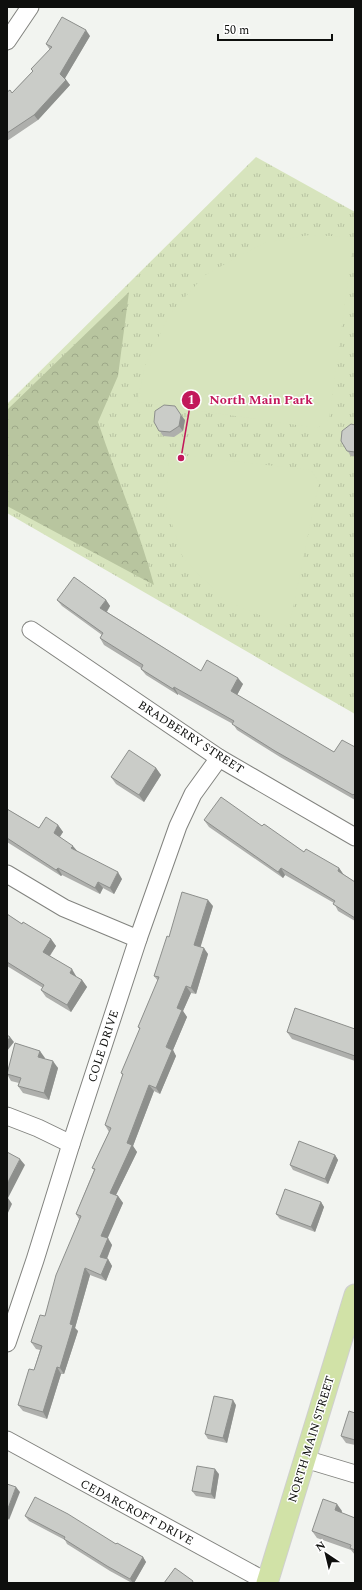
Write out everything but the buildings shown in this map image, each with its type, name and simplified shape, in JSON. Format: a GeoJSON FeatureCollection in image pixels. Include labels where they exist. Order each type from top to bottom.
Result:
{"type":"FeatureCollection","features":[{"type":"Feature","properties":{"kind":"main road","name":"NORTH MAIN STREET"},"geometry":{"type":"LineString","coordinates":[[267,1583],[355,1295]]}},
{"type":"Feature","properties":{"kind":"street"},"geometry":{"type":"LineString","coordinates":[[7,41],[30,7]]}},
{"type":"Feature","properties":{"kind":"street","name":"BRADBERRY STREET"},"geometry":{"type":"LineString","coordinates":[[31,630],[218,758],[355,837]]}},
{"type":"Feature","properties":{"kind":"street","name":"COLE DRIVE"},"geometry":{"type":"LineString","coordinates":[[7,1343],[138,939],[178,826],[193,794],[218,758]]}},
{"type":"Feature","properties":{"kind":"street"},"geometry":{"type":"LineString","coordinates":[[7,874],[64,908],[138,939]]}},
{"type":"Feature","properties":{"kind":"street"},"geometry":{"type":"LineString","coordinates":[[7,1116],[38,1128],[71,1144]]}},
{"type":"Feature","properties":{"kind":"street","name":"CEDARCROFT DRIVE"},"geometry":{"type":"LineString","coordinates":[[7,1440],[24,1451],[267,1583]]}},
{"type":"Feature","properties":{"kind":"street"},"geometry":{"type":"LineString","coordinates":[[305,1459],[355,1474]]}},
{"type":"Feature","properties":{"kind":"green space"},"geometry":{"type":"Polygon","coordinates":[[[256,157],[355,212],[355,714],[7,513],[7,404],[256,157]]]}},
{"type":"Feature","properties":{"kind":"green space"},"geometry":{"type":"Polygon","coordinates":[[[309,235],[354,237],[329,420],[318,428],[137,402],[145,366],[169,315],[205,275],[264,243],[309,235]]]}},
{"type":"Feature","properties":{"kind":"green space"},"geometry":{"type":"Polygon","coordinates":[[[129,292],[118,376],[98,422],[134,523],[154,585],[7,506],[7,410],[129,292]]]}},
{"type":"Feature","properties":{"kind":"green space"},"geometry":{"type":"Polygon","coordinates":[[[169,454],[311,470],[319,482],[289,627],[224,600],[183,558],[166,505],[169,454]]]}},
{"type":"Feature","properties":{"kind":"place","name":"North Main Park"},"geometry":{"type":"Point","coordinates":[181,458]}}]}
